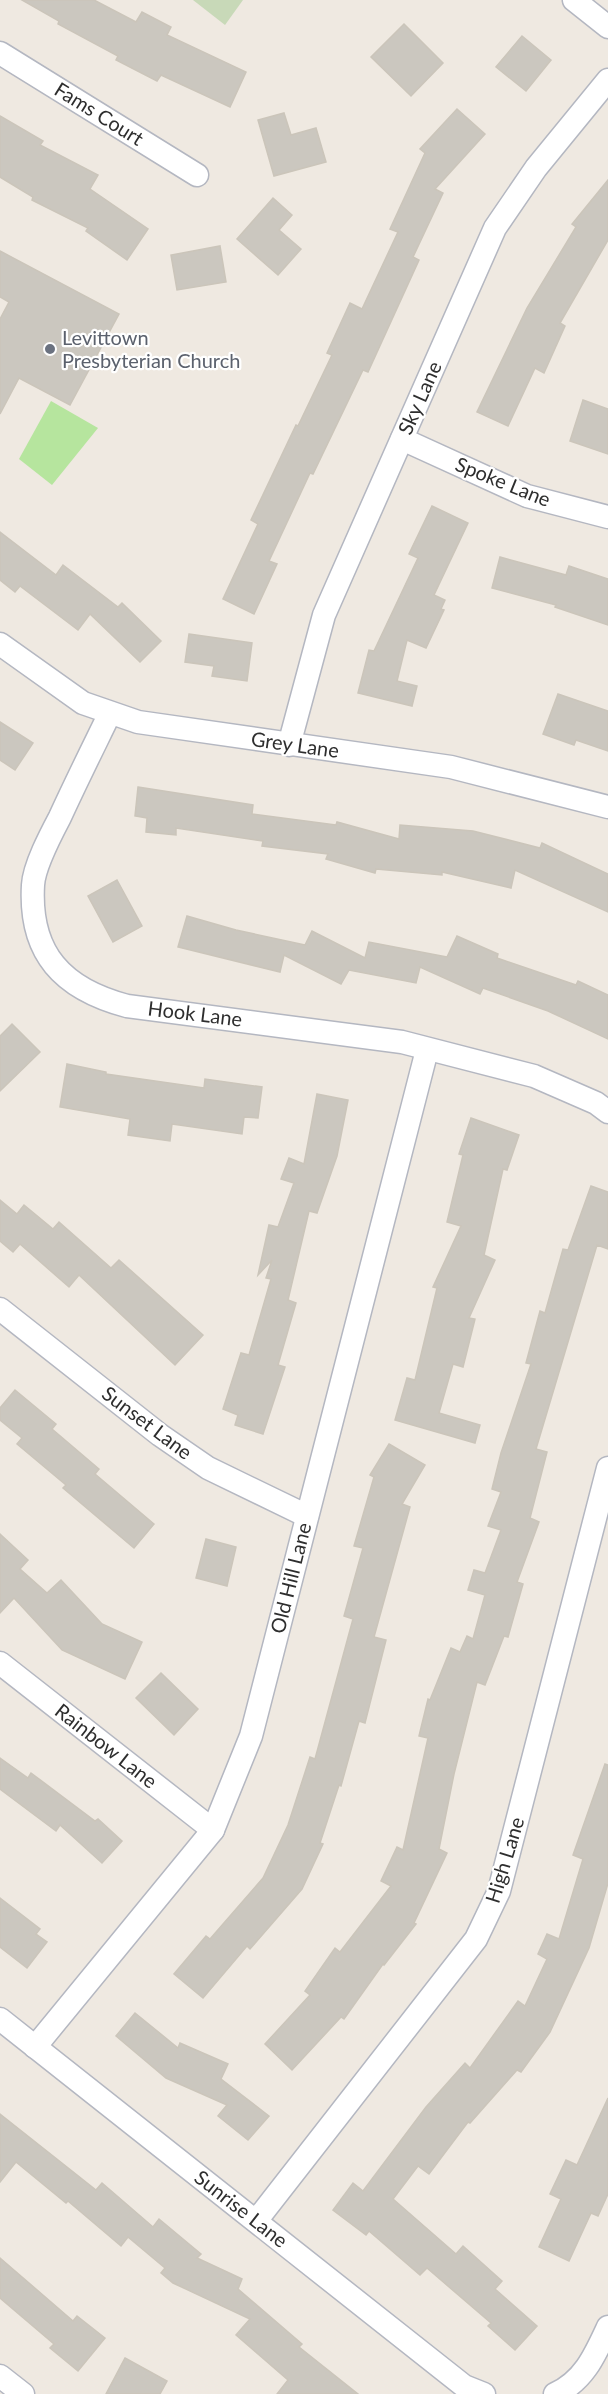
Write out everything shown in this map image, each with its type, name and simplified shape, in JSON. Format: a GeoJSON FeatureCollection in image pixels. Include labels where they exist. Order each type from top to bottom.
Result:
{"type":"FeatureCollection","features":[{"type":"Feature","properties":{"kind":"street"},"geometry":{"type":"LineString","coordinates":[[574,0],[608,27]]}},
{"type":"Feature","properties":{"kind":"street","name":"Fams Court"},"geometry":{"type":"LineString","coordinates":[[0,53],[198,175]]}},
{"type":"Feature","properties":{"kind":"street","name":"Sky Lane"},"geometry":{"type":"LineString","coordinates":[[289,745],[324,615],[495,228],[536,168],[608,80]]}},
{"type":"Feature","properties":{"kind":"street","name":"Spoke Lane"},"geometry":{"type":"LineString","coordinates":[[402,439],[527,496],[608,517]]}},
{"type":"Feature","properties":{"kind":"street","name":"Grey Lane"},"geometry":{"type":"LineString","coordinates":[[0,644],[83,703],[138,722],[451,767],[608,807]]}},
{"type":"Feature","properties":{"kind":"street","name":"Hook Lane"},"geometry":{"type":"LineString","coordinates":[[110,713],[46,845],[33,883],[36,928],[48,956],[62,975],[73,984],[127,1006],[402,1042],[534,1076],[596,1103],[608,1112]]}},
{"type":"Feature","properties":{"kind":"street","name":"Old Hill Lane"},"geometry":{"type":"LineString","coordinates":[[35,2047],[213,1830],[251,1736],[427,1050]]}},
{"type":"Feature","properties":{"kind":"street","name":"Sunset Lane"},"geometry":{"type":"LineString","coordinates":[[0,1309],[159,1435],[208,1468],[307,1516]]}},
{"type":"Feature","properties":{"kind":"street","name":"High Lane"},"geometry":{"type":"LineString","coordinates":[[256,2221],[476,1939],[499,1891],[608,1468]]}},
{"type":"Feature","properties":{"kind":"street","name":"Rainbow Lane"},"geometry":{"type":"LineString","coordinates":[[0,1663],[213,1830]]}},
{"type":"Feature","properties":{"kind":"street","name":"Sunrise Lane"},"geometry":{"type":"LineString","coordinates":[[0,2019],[464,2386],[484,2394]]}},
{"type":"Feature","properties":{"kind":"street"},"geometry":{"type":"LineString","coordinates":[[555,2394],[582,2376],[608,2327]]}},
{"type":"Feature","properties":{"kind":"street"},"geometry":{"type":"LineString","coordinates":[[0,2376],[23,2394]]}},
{"type":"Feature","properties":{"kind":"green space"},"geometry":{"type":"Polygon","coordinates":[[[193,0],[243,0],[225,25],[193,0]]]}},
{"type":"Feature","properties":{"kind":"green space"},"geometry":{"type":"Polygon","coordinates":[[[51,401],[98,428],[52,485],[19,459],[51,401]]]}},
{"type":"Feature","properties":{"kind":"building"},"geometry":{"type":"Polygon","coordinates":[[[22,0],[94,0],[136,22],[142,12],[171,27],[167,35],[246,72],[230,107],[161,75],[157,81],[116,60],[118,56],[58,24],[59,21],[22,0]]]}},
{"type":"Feature","properties":{"kind":"building"},"geometry":{"type":"Polygon","coordinates":[[[404,24],[443,63],[411,96],[371,57],[404,24]]]}},
{"type":"Feature","properties":{"kind":"building"},"geometry":{"type":"Polygon","coordinates":[[[522,36],[551,60],[526,91],[496,67],[522,36]]]}},
{"type":"Feature","properties":{"kind":"building"},"geometry":{"type":"Polygon","coordinates":[[[457,109],[485,134],[435,189],[443,193],[413,257],[419,260],[368,372],[363,370],[313,474],[310,473],[269,561],[277,564],[254,614],[223,599],[258,524],[251,520],[332,355],[327,353],[350,303],[362,309],[398,232],[390,229],[425,153],[420,149],[457,109]]]}},
{"type":"Feature","properties":{"kind":"building"},"geometry":{"type":"Polygon","coordinates":[[[284,113],[291,135],[316,128],[326,162],[274,176],[258,120],[284,113]]]}},
{"type":"Feature","properties":{"kind":"building"},"geometry":{"type":"Polygon","coordinates":[[[0,116],[43,141],[40,145],[98,175],[90,189],[148,229],[127,260],[86,231],[88,228],[32,200],[33,197],[0,177],[0,116]]]}},
{"type":"Feature","properties":{"kind":"building"},"geometry":{"type":"Polygon","coordinates":[[[608,180],[608,240],[560,323],[565,326],[544,373],[535,368],[508,426],[477,412],[527,308],[576,227],[572,224],[608,180]]]}},
{"type":"Feature","properties":{"kind":"building"},"geometry":{"type":"Polygon","coordinates":[[[273,198],[292,215],[279,230],[301,249],[278,275],[237,239],[273,198]]]}},
{"type":"Feature","properties":{"kind":"building"},"geometry":{"type":"Polygon","coordinates":[[[220,246],[226,282],[177,290],[171,255],[220,246]]]}},
{"type":"Feature","properties":{"kind":"building","name":"Levittown Presbyterian Church"},"geometry":{"type":"Polygon","coordinates":[[[0,251],[119,314],[70,405],[19,378],[0,414],[0,319],[9,302],[0,297],[0,251]]]}},
{"type":"Feature","properties":{"kind":"building"},"geometry":{"type":"Polygon","coordinates":[[[583,400],[608,409],[608,454],[570,441],[583,400]]]}},
{"type":"Feature","properties":{"kind":"building"},"geometry":{"type":"Polygon","coordinates":[[[432,506],[468,523],[434,595],[445,600],[441,609],[444,610],[426,648],[407,640],[397,681],[417,686],[412,706],[358,693],[369,650],[374,651],[418,558],[409,554],[432,506]]]}},
{"type":"Feature","properties":{"kind":"building"},"geometry":{"type":"Polygon","coordinates":[[[0,532],[56,575],[63,565],[118,607],[122,603],[161,641],[140,662],[90,614],[78,630],[20,586],[15,592],[0,580],[0,532]]]}},
{"type":"Feature","properties":{"kind":"building"},"geometry":{"type":"Polygon","coordinates":[[[500,557],[566,575],[569,566],[608,579],[608,625],[555,607],[556,605],[492,588],[500,557]]]}},
{"type":"Feature","properties":{"kind":"building"},"geometry":{"type":"Polygon","coordinates":[[[189,634],[252,643],[247,681],[212,676],[214,666],[185,662],[189,634]]]}},
{"type":"Feature","properties":{"kind":"building"},"geometry":{"type":"Polygon","coordinates":[[[558,694],[608,711],[608,751],[576,740],[574,745],[543,734],[558,694]]]}},
{"type":"Feature","properties":{"kind":"building"},"geometry":{"type":"Polygon","coordinates":[[[0,722],[33,743],[15,770],[0,760],[0,722]]]}},
{"type":"Feature","properties":{"kind":"building"},"geometry":{"type":"Polygon","coordinates":[[[138,787],[253,805],[252,814],[336,825],[337,822],[399,839],[400,825],[473,831],[540,848],[542,843],[608,874],[608,912],[515,870],[511,888],[442,872],[442,875],[376,869],[375,873],[326,859],[328,854],[262,846],[263,841],[176,828],[176,835],[146,832],[147,818],[135,816],[138,787]]]}},
{"type":"Feature","properties":{"kind":"building"},"geometry":{"type":"Polygon","coordinates":[[[117,880],[142,926],[113,942],[88,896],[117,880]]]}},
{"type":"Feature","properties":{"kind":"building"},"geometry":{"type":"Polygon","coordinates":[[[187,916],[236,930],[305,945],[312,931],[365,958],[369,942],[447,957],[457,936],[498,954],[497,958],[576,985],[578,981],[608,995],[608,1039],[548,1011],[483,988],[480,994],[420,967],[416,983],[349,970],[341,984],[284,955],[280,972],[178,947],[187,916]]]}},
{"type":"Feature","properties":{"kind":"building"},"geometry":{"type":"Polygon","coordinates":[[[12,1024],[40,1052],[0,1091],[0,1036],[12,1024]]]}},
{"type":"Feature","properties":{"kind":"building"},"geometry":{"type":"Polygon","coordinates":[[[67,1064],[106,1072],[106,1074],[204,1088],[205,1079],[262,1087],[258,1118],[244,1117],[242,1134],[172,1124],[170,1141],[128,1135],[130,1119],[60,1107],[67,1064]]]}},
{"type":"Feature","properties":{"kind":"building"},"geometry":{"type":"Polygon","coordinates":[[[317,1094],[348,1100],[337,1156],[317,1213],[309,1211],[288,1300],[296,1303],[278,1365],[285,1367],[263,1434],[235,1425],[238,1415],[223,1409],[241,1353],[249,1355],[271,1279],[266,1278],[272,1260],[258,1275],[269,1225],[278,1227],[294,1183],[281,1179],[289,1158],[304,1164],[317,1094]]]}},
{"type":"Feature","properties":{"kind":"building"},"geometry":{"type":"Polygon","coordinates":[[[471,1118],[519,1135],[507,1170],[503,1169],[484,1255],[495,1260],[469,1318],[475,1319],[463,1367],[453,1364],[439,1413],[480,1425],[475,1443],[395,1420],[407,1378],[415,1380],[437,1288],[433,1287],[461,1226],[447,1222],[463,1155],[459,1154],[471,1118]]]}},
{"type":"Feature","properties":{"kind":"building"},"geometry":{"type":"Polygon","coordinates":[[[591,1186],[608,1192],[608,1249],[597,1245],[536,1449],[547,1452],[530,1518],[539,1522],[517,1582],[523,1584],[508,1637],[504,1636],[485,1685],[477,1682],[454,1774],[439,1849],[447,1853],[414,1923],[416,1924],[383,1964],[344,2019],[341,2017],[292,2070],[265,2044],[310,1995],[305,1991],[335,1948],[340,1952],[391,1886],[381,1881],[397,1847],[403,1850],[428,1738],[419,1736],[428,1699],[430,1700],[451,1648],[460,1652],[467,1636],[473,1639],[485,1595],[468,1590],[474,1570],[485,1573],[501,1530],[488,1526],[501,1492],[492,1489],[501,1453],[531,1364],[526,1363],[540,1311],[545,1313],[563,1249],[568,1250],[591,1186]]]}},
{"type":"Feature","properties":{"kind":"building"},"geometry":{"type":"Polygon","coordinates":[[[0,1200],[17,1214],[24,1205],[53,1229],[59,1222],[111,1268],[119,1260],[203,1335],[175,1365],[79,1275],[69,1287],[20,1244],[13,1252],[0,1241],[0,1200]]]}},
{"type":"Feature","properties":{"kind":"building"},"geometry":{"type":"Polygon","coordinates":[[[15,1390],[56,1424],[52,1429],[99,1469],[95,1474],[154,1524],[134,1548],[63,1488],[66,1485],[17,1444],[22,1438],[0,1420],[0,1408],[15,1390]]]}},
{"type":"Feature","properties":{"kind":"building"},"geometry":{"type":"Polygon","coordinates":[[[389,1444],[425,1465],[402,1504],[410,1507],[374,1637],[386,1640],[365,1723],[359,1721],[341,1786],[339,1785],[320,1843],[323,1844],[302,1889],[250,1949],[247,1946],[203,1998],[174,1974],[206,1936],[210,1939],[263,1878],[288,1825],[310,1757],[315,1759],[353,1619],[344,1616],[363,1548],[354,1546],[374,1477],[370,1475],[389,1444]]]}},
{"type":"Feature","properties":{"kind":"building"},"geometry":{"type":"Polygon","coordinates":[[[0,1534],[28,1560],[20,1569],[47,1593],[61,1580],[102,1624],[142,1642],[125,1679],[62,1650],[14,1598],[0,1613],[0,1534]]]}},
{"type":"Feature","properties":{"kind":"building"},"geometry":{"type":"Polygon","coordinates":[[[206,1539],[236,1547],[227,1586],[196,1578],[206,1539]]]}},
{"type":"Feature","properties":{"kind":"building"},"geometry":{"type":"Polygon","coordinates":[[[161,1673],[198,1709],[174,1735],[136,1698],[161,1673]]]}},
{"type":"Feature","properties":{"kind":"building"},"geometry":{"type":"Polygon","coordinates":[[[0,1758],[28,1778],[31,1773],[95,1821],[98,1819],[122,1841],[102,1863],[60,1825],[56,1831],[0,1789],[0,1758]]]}},
{"type":"Feature","properties":{"kind":"building"},"geometry":{"type":"Polygon","coordinates":[[[605,1764],[608,1765],[608,1883],[589,1948],[550,2032],[521,2072],[517,2070],[470,2123],[468,2122],[429,2174],[418,2166],[393,2199],[456,2254],[463,2246],[502,2281],[495,2289],[537,2326],[515,2350],[488,2326],[491,2323],[427,2268],[420,2275],[369,2231],[366,2235],[333,2210],[353,2183],[363,2191],[426,2107],[465,2063],[470,2068],[518,2001],[525,2006],[547,1959],[538,1954],[547,1934],[559,1939],[583,1859],[573,1855],[605,1764]]]}},
{"type":"Feature","properties":{"kind":"building"},"geometry":{"type":"Polygon","coordinates":[[[0,1898],[40,1929],[36,1934],[47,1942],[27,1968],[0,1947],[0,1898]]]}},
{"type":"Feature","properties":{"kind":"building"},"geometry":{"type":"Polygon","coordinates":[[[135,2013],[178,2048],[180,2043],[228,2064],[221,2079],[269,2116],[248,2140],[218,2116],[227,2105],[166,2078],[116,2036],[135,2013]]]}},
{"type":"Feature","properties":{"kind":"building"},"geometry":{"type":"Polygon","coordinates":[[[608,2098],[608,2194],[598,2216],[591,2213],[569,2261],[539,2247],[561,2199],[550,2194],[566,2160],[577,2165],[608,2098]]]}},
{"type":"Feature","properties":{"kind":"building"},"geometry":{"type":"Polygon","coordinates":[[[0,2114],[96,2190],[102,2183],[153,2227],[159,2219],[201,2254],[197,2258],[242,2279],[238,2289],[302,2344],[299,2347],[358,2394],[277,2394],[288,2380],[236,2335],[250,2319],[173,2283],[161,2273],[165,2268],[128,2237],[121,2246],[68,2201],[66,2203],[16,2162],[0,2182],[0,2114]]]}},
{"type":"Feature","properties":{"kind":"building"},"geometry":{"type":"Polygon","coordinates":[[[0,2258],[73,2321],[77,2316],[105,2338],[78,2371],[50,2348],[54,2344],[0,2298],[0,2258]]]}},
{"type":"Feature","properties":{"kind":"building"},"geometry":{"type":"Polygon","coordinates":[[[125,2358],[167,2381],[160,2394],[106,2394],[125,2358]]]}},
{"type":"Feature","properties":{"kind":"place","name":"Levittown Presbyterian Church"},"geometry":{"type":"Point","coordinates":[50,349]}}]}
